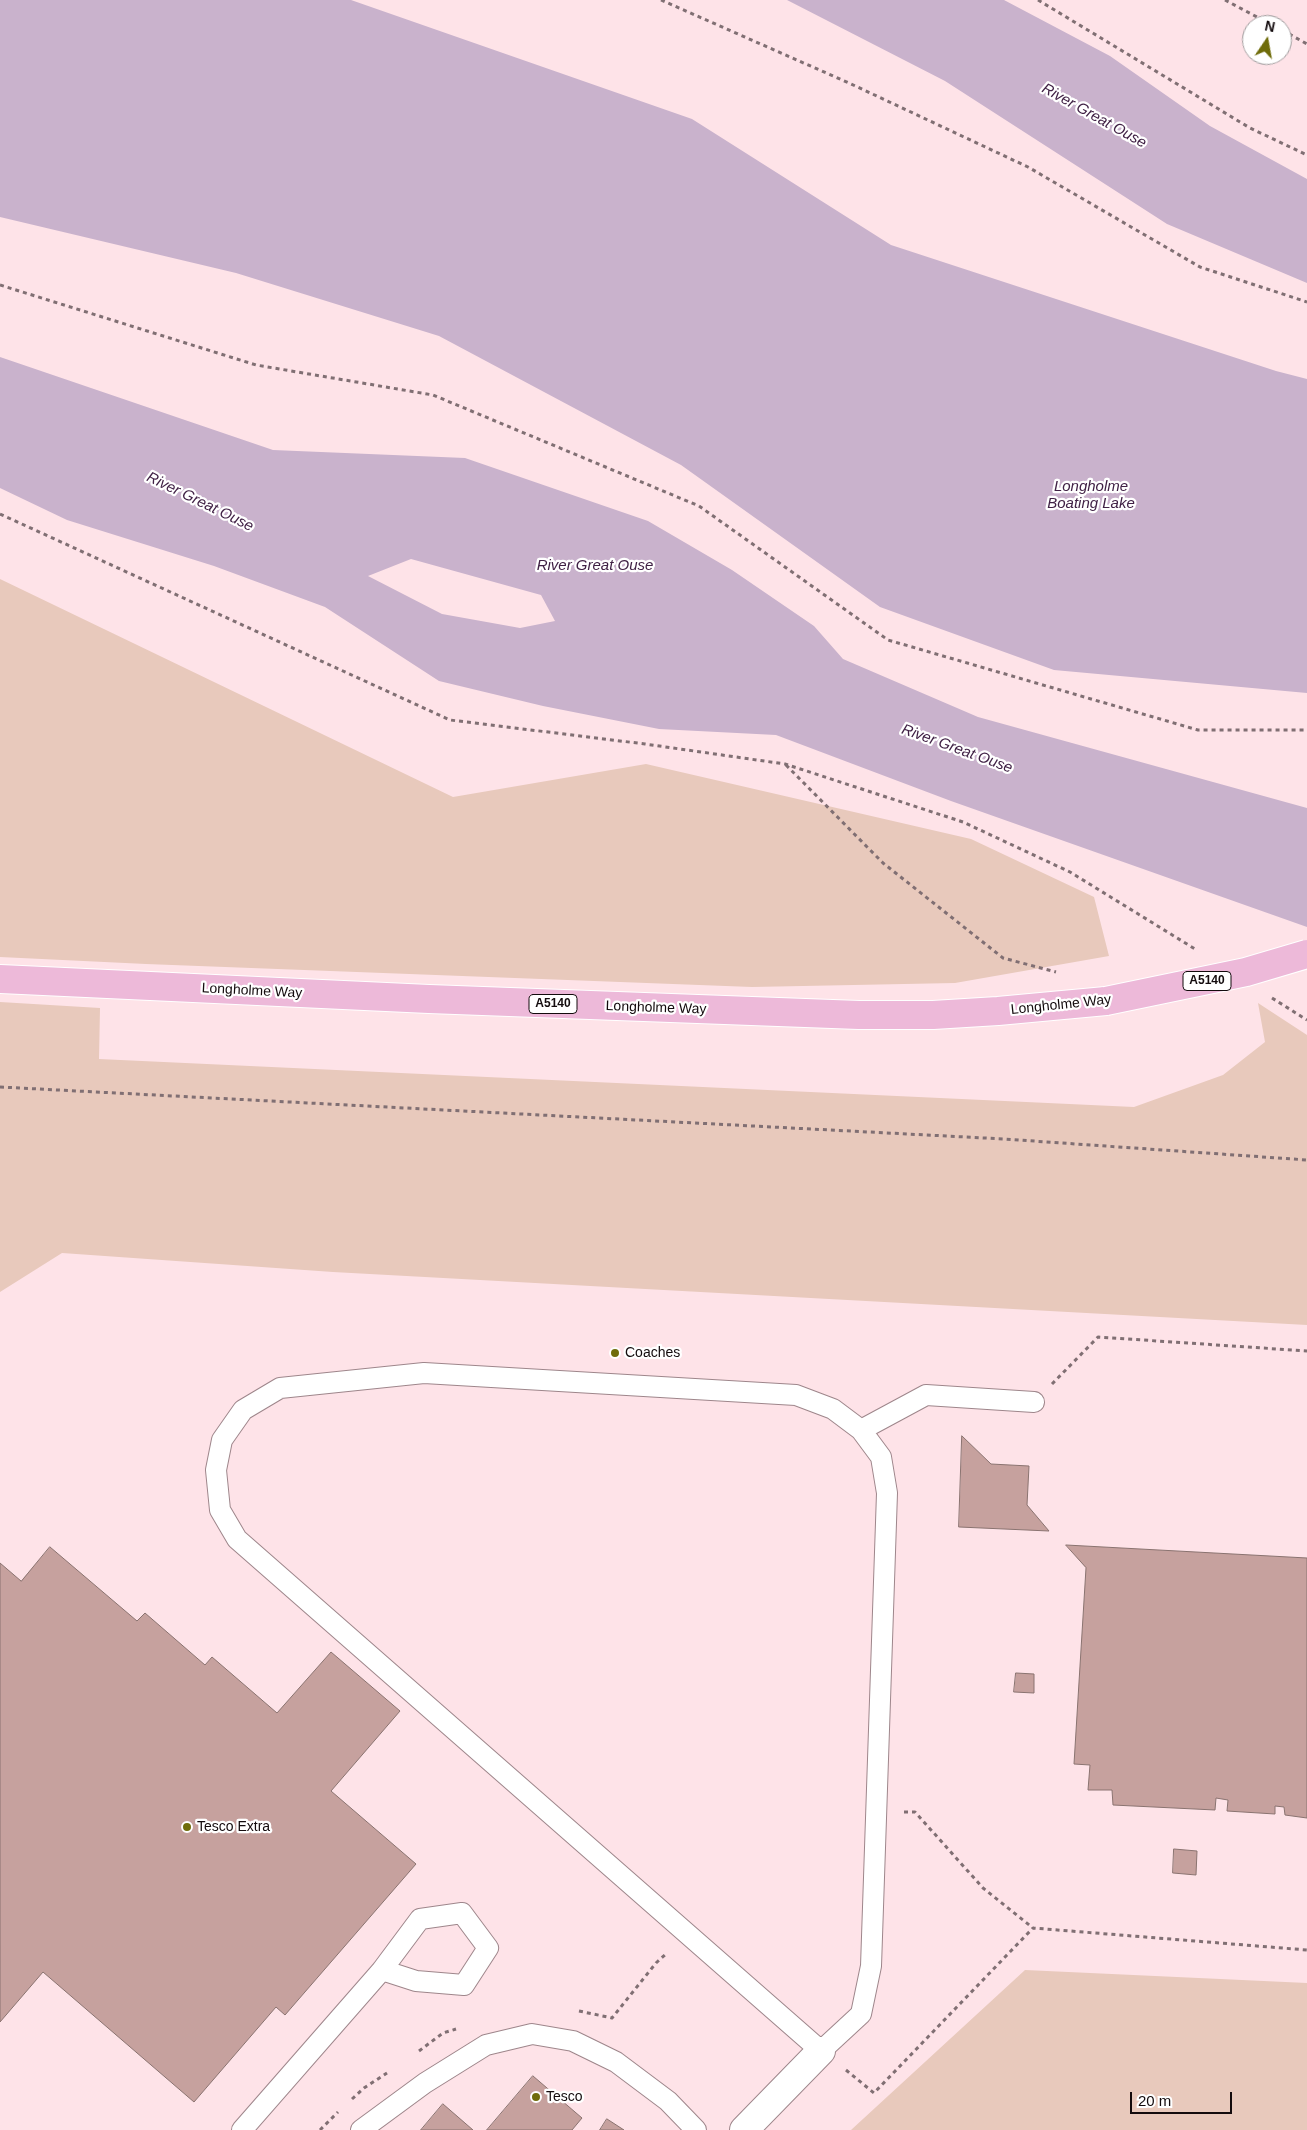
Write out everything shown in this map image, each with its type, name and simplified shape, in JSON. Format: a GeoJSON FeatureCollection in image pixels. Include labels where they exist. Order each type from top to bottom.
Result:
{"type":"FeatureCollection","features":[{"type":"Feature","properties":{"kind":"main road","name":"Longholme Way"},"geometry":{"type":"LineString","coordinates":[[0,979],[429,999],[859,1015],[998,1011],[1106,1001],[1246,972],[1307,954]]}},
{"type":"Feature","properties":{"kind":"street"},"geometry":{"type":"LineString","coordinates":[[744,2130],[822,2051]]}},
{"type":"Feature","properties":{"kind":"lane"},"geometry":{"type":"LineString","coordinates":[[424,1373],[796,1396],[833,1409],[861,1430],[881,1457],[887,1493],[871,1966],[861,2014],[822,2051],[237,1539],[220,1510],[216,1470],[222,1440],[243,1410],[280,1388],[424,1373]]}},
{"type":"Feature","properties":{"kind":"lane"},"geometry":{"type":"LineString","coordinates":[[861,1430],[926,1395],[1034,1402]]}},
{"type":"Feature","properties":{"kind":"lane"},"geometry":{"type":"LineString","coordinates":[[242,2130],[382,1970],[420,1919],[462,1913],[488,1948],[464,1985],[416,1981],[382,1970]]}},
{"type":"Feature","properties":{"kind":"lane"},"geometry":{"type":"LineString","coordinates":[[361,2130],[425,2083],[486,2045],[532,2034],[573,2041],[616,2062],[668,2101],[696,2130]]}},
{"type":"Feature","properties":{"kind":"path"},"geometry":{"type":"LineString","coordinates":[[661,0],[849,83],[1028,167],[1200,267],[1307,302]]}},
{"type":"Feature","properties":{"kind":"path"},"geometry":{"type":"LineString","coordinates":[[1038,0],[1250,128],[1307,155]]}},
{"type":"Feature","properties":{"kind":"path"},"geometry":{"type":"LineString","coordinates":[[1224,0],[1253,15]]}},
{"type":"Feature","properties":{"kind":"path"},"geometry":{"type":"LineString","coordinates":[[1292,36],[1307,44]]}},
{"type":"Feature","properties":{"kind":"path"},"geometry":{"type":"LineString","coordinates":[[0,285],[256,365],[433,395],[699,506],[888,640],[1198,730],[1307,730]]}},
{"type":"Feature","properties":{"kind":"path"},"geometry":{"type":"LineString","coordinates":[[0,514],[450,720],[786,764],[963,822],[1070,872],[1201,953]]}},
{"type":"Feature","properties":{"kind":"path"},"geometry":{"type":"LineString","coordinates":[[786,764],[883,863],[1003,958],[1060,973]]}},
{"type":"Feature","properties":{"kind":"path"},"geometry":{"type":"LineString","coordinates":[[1266,995],[1307,1020]]}},
{"type":"Feature","properties":{"kind":"path"},"geometry":{"type":"LineString","coordinates":[[0,1087],[1004,1139],[1307,1160]]}},
{"type":"Feature","properties":{"kind":"path"},"geometry":{"type":"LineString","coordinates":[[1034,1402],[1098,1337],[1307,1351]]}},
{"type":"Feature","properties":{"kind":"path"},"geometry":{"type":"LineString","coordinates":[[876,1814],[914,1812],[983,1888],[1032,1928],[1307,1950]]}},
{"type":"Feature","properties":{"kind":"path"},"geometry":{"type":"LineString","coordinates":[[822,2051],[874,2092],[1032,1928]]}},
{"type":"Feature","properties":{"kind":"shaded area"},"geometry":{"type":"Polygon","coordinates":[[[0,579],[453,797],[646,764],[971,839],[1094,897],[1109,956],[955,983],[752,987],[0,957],[0,579]]]}},
{"type":"Feature","properties":{"kind":"shaded area"},"geometry":{"type":"Polygon","coordinates":[[[0,1002],[100,1008],[99,1059],[1134,1107],[1223,1075],[1265,1042],[1258,1003],[1307,1035],[1307,1325],[333,1272],[62,1253],[0,1292],[0,1002]]]}},
{"type":"Feature","properties":{"kind":"shaded area"},"geometry":{"type":"Polygon","coordinates":[[[1025,1970],[1307,1983],[1307,2130],[851,2130],[1025,1970]]]}},
{"type":"Feature","properties":{"kind":"water","name":"Longholme Boating Lake"},"geometry":{"type":"Polygon","coordinates":[[[0,0],[351,0],[692,119],[891,245],[1276,371],[1307,379],[1307,693],[1054,670],[880,607],[681,465],[439,336],[236,273],[0,217],[0,0]]]}},
{"type":"Feature","properties":{"kind":"water","name":"River Great Ouse"},"geometry":{"type":"Polygon","coordinates":[[[787,0],[1004,0],[1110,56],[1210,126],[1307,179],[1307,283],[1167,224],[945,81],[787,0]]]}},
{"type":"Feature","properties":{"kind":"water"},"geometry":{"type":"Polygon","coordinates":[[[0,357],[273,450],[465,458],[648,521],[732,570],[814,626],[843,659],[978,717],[1307,808],[1307,927],[951,801],[776,735],[659,729],[543,706],[439,681],[325,607],[214,566],[67,520],[0,488],[0,357]],[[411,559],[368,576],[442,614],[520,628],[555,621],[541,595],[411,559]]]}},
{"type":"Feature","properties":{"kind":"building"},"geometry":{"type":"Polygon","coordinates":[[[962,1436],[991,1464],[1029,1466],[1027,1505],[1049,1531],[959,1527],[962,1436]]]}},
{"type":"Feature","properties":{"kind":"building"},"geometry":{"type":"Polygon","coordinates":[[[1066,1545],[1307,1558],[1307,1818],[1285,1815],[1284,1807],[1275,1806],[1275,1814],[1227,1811],[1228,1800],[1216,1798],[1215,1810],[1113,1805],[1112,1790],[1088,1790],[1090,1765],[1074,1764],[1086,1568],[1066,1545]]]}},
{"type":"Feature","properties":{"kind":"building","name":"Tesco Extra"},"geometry":{"type":"Polygon","coordinates":[[[50,1547],[137,1621],[145,1613],[205,1665],[212,1657],[277,1713],[331,1652],[400,1711],[331,1791],[416,1864],[285,2015],[276,2007],[194,2102],[43,1972],[0,2022],[0,1563],[21,1581],[50,1547]]]}},
{"type":"Feature","properties":{"kind":"building"},"geometry":{"type":"Polygon","coordinates":[[[1016,1673],[1034,1674],[1034,1693],[1014,1692],[1016,1673]]]}},
{"type":"Feature","properties":{"kind":"building"},"geometry":{"type":"Polygon","coordinates":[[[1174,1849],[1197,1851],[1196,1875],[1173,1873],[1174,1849]]]}},
{"type":"Feature","properties":{"kind":"building","name":"Tesco"},"geometry":{"type":"Polygon","coordinates":[[[533,2076],[582,2118],[572,2130],[487,2130],[533,2076]]]}},
{"type":"Feature","properties":{"kind":"building"},"geometry":{"type":"Polygon","coordinates":[[[443,2104],[473,2130],[421,2130],[443,2104]]]}},
{"type":"Feature","properties":{"kind":"building"},"geometry":{"type":"Polygon","coordinates":[[[607,2119],[624,2130],[600,2130],[607,2119]]]}},
{"type":"Feature","properties":{"kind":"place","name":"Coaches"},"geometry":{"type":"Point","coordinates":[615,1353]}},
{"type":"Feature","properties":{"kind":"place","name":"Tesco Extra"},"geometry":{"type":"Point","coordinates":[187,1827]}},
{"type":"Feature","properties":{"kind":"place","name":"Tesco"},"geometry":{"type":"Point","coordinates":[536,2097]}}]}
